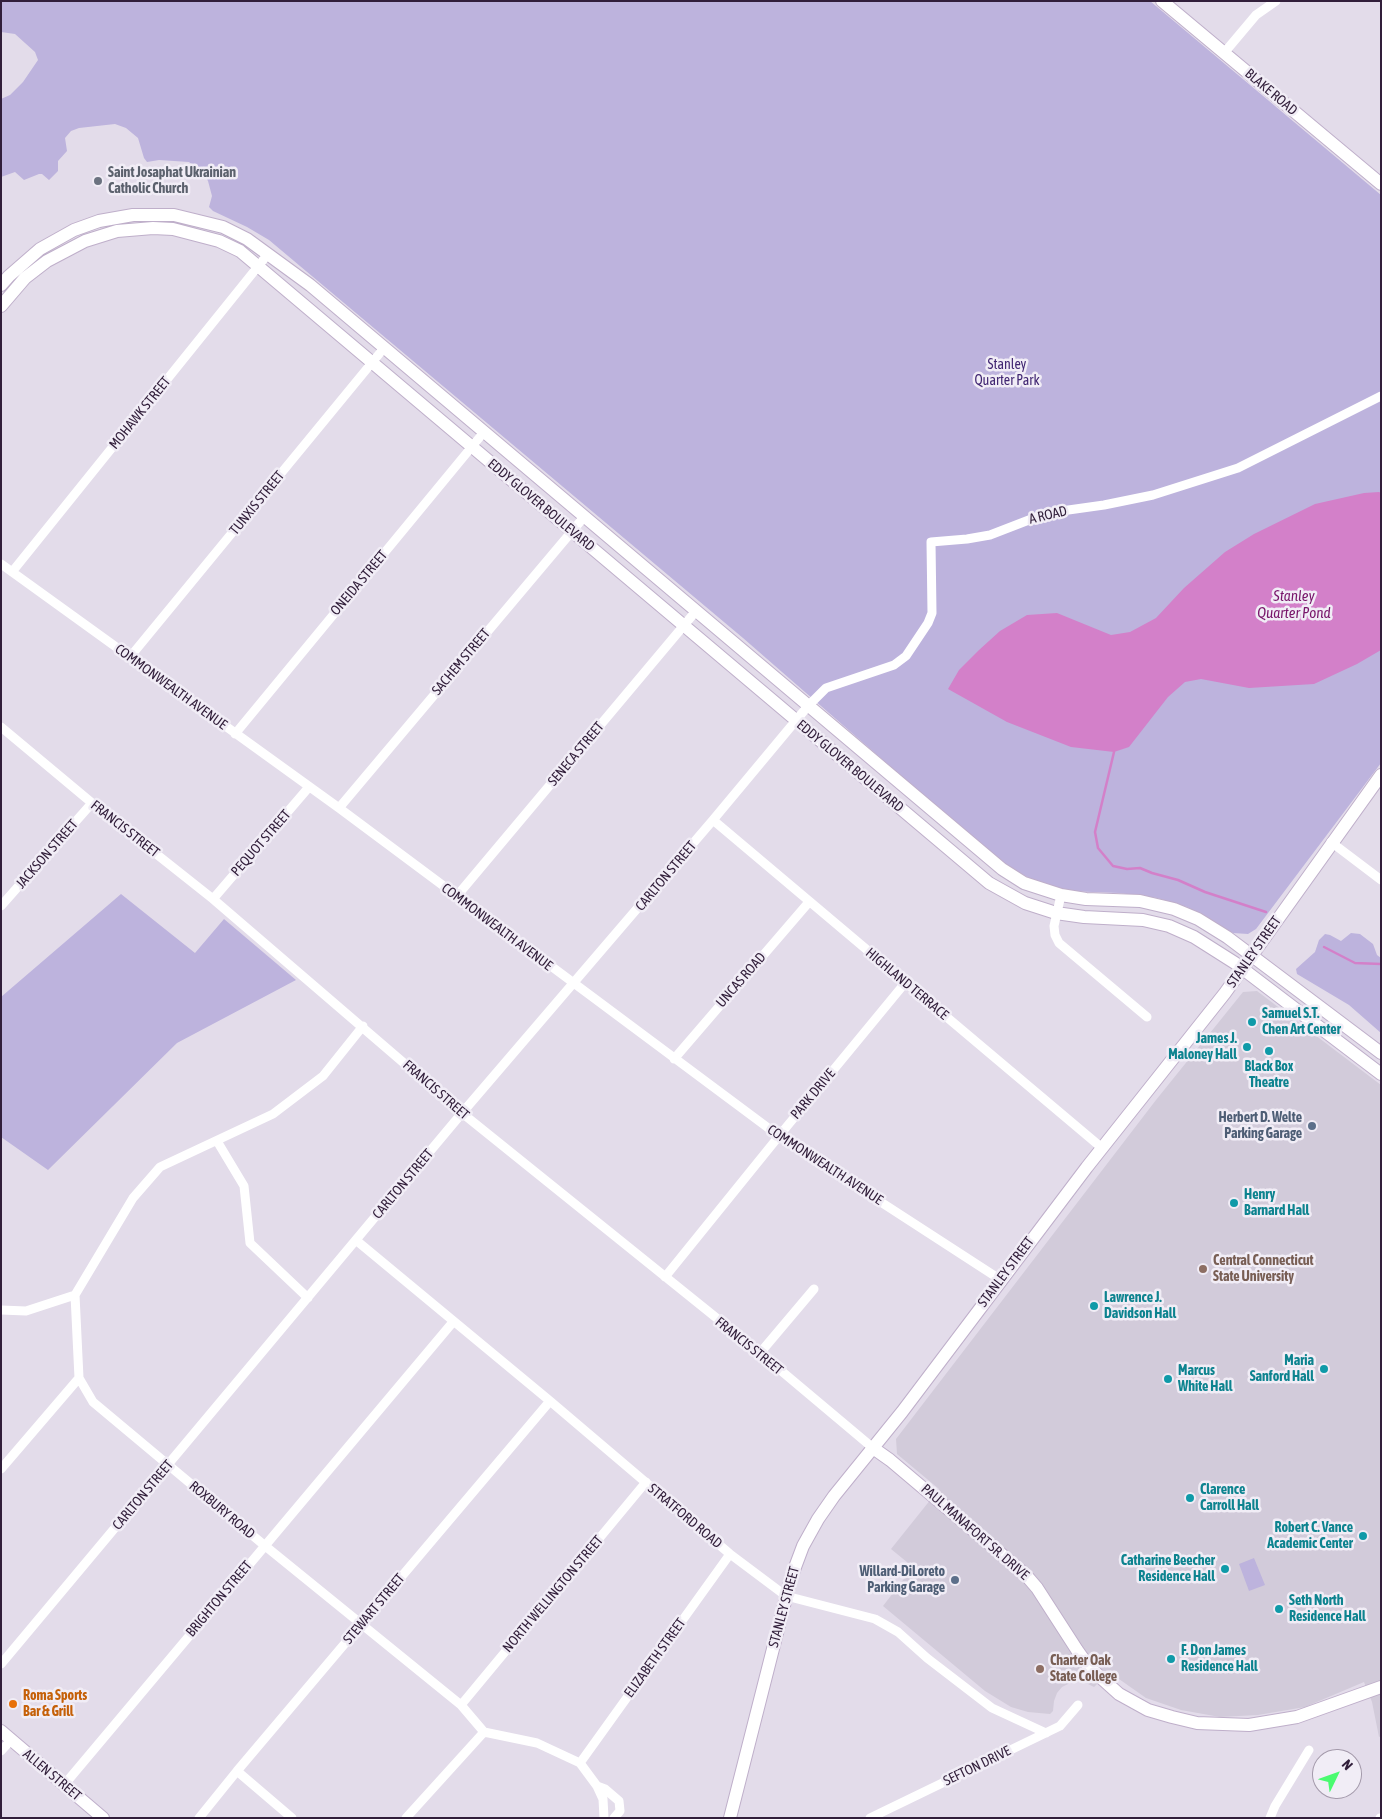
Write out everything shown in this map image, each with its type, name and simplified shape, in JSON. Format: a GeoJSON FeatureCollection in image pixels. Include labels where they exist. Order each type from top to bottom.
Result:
{"type":"FeatureCollection","features":[{"type":"Feature","properties":{"kind":"street","name":"BLAKE ROAD"},"geometry":{"type":"LineString","coordinates":[[1162,1],[1381,184]]}},
{"type":"Feature","properties":{"kind":"street"},"geometry":{"type":"LineString","coordinates":[[1224,53],[1256,15],[1276,1]]}},
{"type":"Feature","properties":{"kind":"street","name":"EDDY GLOVER BOULEVARD"},"geometry":{"type":"LineString","coordinates":[[1,285],[40,249],[74,230],[99,221],[134,215],[174,215],[223,227],[247,239],[310,285],[1007,873],[1033,886],[1061,896],[1140,901],[1174,909],[1206,924],[1252,955],[1381,1053]]}},
{"type":"Feature","properties":{"kind":"street"},"geometry":{"type":"LineString","coordinates":[[99,221],[102,235]]}},
{"type":"Feature","properties":{"kind":"street","name":"EDDY GLOVER BOULEVARD"},"geometry":{"type":"LineString","coordinates":[[1,306],[25,278],[47,261],[85,241],[117,231],[153,228],[186,231],[240,251],[996,888],[1024,903],[1057,913],[1089,918],[1133,919],[1158,923],[1202,941],[1381,1074]]}},
{"type":"Feature","properties":{"kind":"street","name":"MOHAWK STREET"},"geometry":{"type":"LineString","coordinates":[[12,572],[268,254]]}},
{"type":"Feature","properties":{"kind":"street","name":"TUNXIS STREET"},"geometry":{"type":"LineString","coordinates":[[130,657],[384,348]]}},
{"type":"Feature","properties":{"kind":"street","name":"A ROAD"},"geometry":{"type":"LineString","coordinates":[[808,706],[826,688],[894,665],[913,648],[932,612],[931,542],[967,540],[990,535],[1047,513],[1104,505],[1153,495],[1230,471],[1381,396]]}},
{"type":"Feature","properties":{"kind":"street","name":"ONEIDA STREET"},"geometry":{"type":"LineString","coordinates":[[235,734],[484,432]]}},
{"type":"Feature","properties":{"kind":"street","name":"SACHEM STREET"},"geometry":{"type":"LineString","coordinates":[[339,808],[584,517]]}},
{"type":"Feature","properties":{"kind":"street","name":"COMMONWEALTH AVENUE"},"geometry":{"type":"LineString","coordinates":[[1,564],[339,808],[779,1136],[1001,1280]]}},
{"type":"Feature","properties":{"kind":"street","name":"SENECA STREET"},"geometry":{"type":"LineString","coordinates":[[456,897],[696,612]]}},
{"type":"Feature","properties":{"kind":"street","name":"CARLTON STREET"},"geometry":{"type":"LineString","coordinates":[[1,1664],[462,1113],[574,984],[808,706]]}},
{"type":"Feature","properties":{"kind":"street","name":"FRANCIS STREET"},"geometry":{"type":"LineString","coordinates":[[1,727],[92,803],[213,899],[462,1113],[760,1353],[873,1448]]}},
{"type":"Feature","properties":{"kind":"street","name":"STANLEY STREET"},"geometry":{"type":"LineString","coordinates":[[730,1818],[786,1596],[795,1565],[810,1533],[834,1496],[873,1448],[1102,1148],[1198,1028],[1381,775]]}},
{"type":"Feature","properties":{"kind":"street","name":"PEQUOT STREET"},"geometry":{"type":"LineString","coordinates":[[213,899],[309,787]]}},
{"type":"Feature","properties":{"kind":"street","name":"JACKSON STREET"},"geometry":{"type":"LineString","coordinates":[[1,906],[92,803]]}},
{"type":"Feature","properties":{"kind":"street"},"geometry":{"type":"LineString","coordinates":[[922,827],[934,813]]}},
{"type":"Feature","properties":{"kind":"street","name":"HIGHLAND TERRACE"},"geometry":{"type":"LineString","coordinates":[[713,820],[1102,1148]]}},
{"type":"Feature","properties":{"kind":"street"},"geometry":{"type":"LineString","coordinates":[[1331,842],[1381,880]]}},
{"type":"Feature","properties":{"kind":"street"},"geometry":{"type":"LineString","coordinates":[[1061,896],[1054,926],[1055,935],[1059,942],[1147,1017]]}},
{"type":"Feature","properties":{"kind":"street","name":"UNCAS ROAD"},"geometry":{"type":"LineString","coordinates":[[674,1059],[808,902]]}},
{"type":"Feature","properties":{"kind":"street","name":"PARK DRIVE"},"geometry":{"type":"LineString","coordinates":[[665,1277],[906,983]]}},
{"type":"Feature","properties":{"kind":"street"},"geometry":{"type":"LineString","coordinates":[[1,1310],[26,1311],[75,1295],[133,1198],[160,1167],[273,1114],[323,1076],[363,1026]]}},
{"type":"Feature","properties":{"kind":"street"},"geometry":{"type":"LineString","coordinates":[[217,1141],[244,1186],[250,1243],[308,1298]]}},
{"type":"Feature","properties":{"kind":"street","name":"STRATFORD ROAD"},"geometry":{"type":"LineString","coordinates":[[356,1241],[550,1401],[730,1554],[786,1596],[875,1619],[898,1632],[927,1658],[992,1708],[1046,1733]]}},
{"type":"Feature","properties":{"kind":"street"},"geometry":{"type":"LineString","coordinates":[[760,1353],[814,1288]]}},
{"type":"Feature","properties":{"kind":"street","name":"ROXBURY ROAD"},"geometry":{"type":"LineString","coordinates":[[75,1295],[79,1378],[93,1402],[360,1625],[461,1705],[484,1732]]}},
{"type":"Feature","properties":{"kind":"street","name":"BRIGHTON STREET"},"geometry":{"type":"LineString","coordinates":[[64,1785],[452,1322]]}},
{"type":"Feature","properties":{"kind":"street"},"geometry":{"type":"LineString","coordinates":[[1,1469],[79,1378]]}},
{"type":"Feature","properties":{"kind":"street","name":"STEWART STREET"},"geometry":{"type":"LineString","coordinates":[[199,1818],[550,1401]]}},
{"type":"Feature","properties":{"kind":"street","name":"PAUL MANAFORT SR. DRIVE"},"geometry":{"type":"LineString","coordinates":[[873,1448],[890,1460],[1025,1574],[1037,1588],[1076,1650],[1089,1667],[1119,1694],[1148,1710],[1197,1723],[1249,1725],[1297,1717],[1381,1687]]}},
{"type":"Feature","properties":{"kind":"street","name":"NORTH WELLINGTON STREET"},"geometry":{"type":"LineString","coordinates":[[461,1705],[646,1482]]}},
{"type":"Feature","properties":{"kind":"street","name":"ELIZABETH STREET"},"geometry":{"type":"LineString","coordinates":[[580,1763],[730,1554]]}},
{"type":"Feature","properties":{"kind":"street","name":"SEFTON DRIVE"},"geometry":{"type":"LineString","coordinates":[[870,1818],[1060,1726],[1078,1706]]}},
{"type":"Feature","properties":{"kind":"street"},"geometry":{"type":"LineString","coordinates":[[406,1818],[484,1732],[537,1743],[580,1763],[597,1786],[603,1799],[604,1818]]}},
{"type":"Feature","properties":{"kind":"street"},"geometry":{"type":"LineString","coordinates":[[1,1751],[6,1736]]}},
{"type":"Feature","properties":{"kind":"street","name":"ALLEN STREET"},"geometry":{"type":"LineString","coordinates":[[6,1736],[103,1818]]}},
{"type":"Feature","properties":{"kind":"street"},"geometry":{"type":"LineString","coordinates":[[1270,1818],[1275,1806],[1309,1750]]}},
{"type":"Feature","properties":{"kind":"street"},"geometry":{"type":"LineString","coordinates":[[237,1771],[292,1818]]}},
{"type":"Feature","properties":{"kind":"street"},"geometry":{"type":"LineString","coordinates":[[597,1786],[605,1789],[619,1801],[620,1811],[614,1818]]}},
{"type":"Feature","properties":{"kind":"shaded area","name":"Central Connecticut State University"},"geometry":{"type":"Polygon","coordinates":[[[1257,991],[1381,1085],[1381,1736],[1379,1737],[1372,1702],[1364,1682],[1305,1707],[1258,1715],[1220,1717],[1181,1710],[1146,1698],[1109,1672],[1094,1687],[1078,1681],[1062,1687],[1057,1693],[1053,1711],[1050,1714],[1028,1712],[1011,1707],[985,1691],[883,1606],[913,1567],[891,1549],[939,1489],[897,1454],[896,1439],[1156,1100],[1243,992],[1257,991]]]}},
{"type":"Feature","properties":{"kind":"green space","name":"Stanley Quarter Park"},"geometry":{"type":"Polygon","coordinates":[[[1,1],[1150,1],[1381,195],[1381,763],[1256,929],[1248,934],[1233,933],[1187,907],[1157,898],[1119,893],[1066,891],[1037,882],[1001,863],[743,638],[269,240],[213,211],[209,207],[212,196],[208,181],[189,162],[159,160],[147,162],[138,138],[126,128],[115,124],[79,128],[71,131],[65,138],[67,151],[58,161],[58,171],[49,180],[42,174],[39,174],[24,180],[15,172],[1,177],[1,99],[10,95],[23,82],[38,60],[35,52],[15,34],[1,32],[1,1]]]}},
{"type":"Feature","properties":{"kind":"green space"},"geometry":{"type":"Polygon","coordinates":[[[121,894],[195,953],[224,919],[296,980],[177,1043],[48,1170],[1,1137],[1,997],[121,894]]]}},
{"type":"Feature","properties":{"kind":"green space"},"geometry":{"type":"Polygon","coordinates":[[[1351,933],[1360,934],[1373,944],[1377,955],[1381,958],[1381,1033],[1349,1005],[1297,974],[1296,969],[1315,952],[1319,940],[1325,934],[1341,941],[1351,933]]]}},
{"type":"Feature","properties":{"kind":"green space"},"geometry":{"type":"Polygon","coordinates":[[[1254,1558],[1265,1585],[1249,1591],[1239,1564],[1254,1558]]]}},
{"type":"Feature","properties":{"kind":"water","name":"Stanley Quarter Pond"},"geometry":{"type":"Polygon","coordinates":[[[1364,493],[1381,493],[1381,650],[1357,664],[1314,684],[1249,688],[1201,679],[1185,682],[1168,697],[1129,747],[1114,752],[1071,747],[1007,722],[948,689],[959,670],[979,650],[1000,631],[1027,615],[1057,613],[1111,635],[1130,632],[1156,618],[1184,588],[1225,552],[1254,534],[1315,504],[1364,493]]]}},
{"type":"Feature","properties":{"kind":"waterway"},"geometry":{"type":"LineString","coordinates":[[1114,752],[1095,832],[1098,848],[1113,866],[1127,869],[1140,868],[1266,912]]}},
{"type":"Feature","properties":{"kind":"waterway"},"geometry":{"type":"LineString","coordinates":[[1324,947],[1355,963],[1381,964]]}},
{"type":"Feature","properties":{"kind":"place","name":"Saint Josaphat Ukrainian Catholic Church"},"geometry":{"type":"Point","coordinates":[98,181]}},
{"type":"Feature","properties":{"kind":"place","name":"Samuel S.T. Chen Art Center"},"geometry":{"type":"Point","coordinates":[1252,1022]}},
{"type":"Feature","properties":{"kind":"place","name":"James J. Maloney Hall"},"geometry":{"type":"Point","coordinates":[1247,1047]}},
{"type":"Feature","properties":{"kind":"place","name":"Black Box Theatre"},"geometry":{"type":"Point","coordinates":[1269,1051]}},
{"type":"Feature","properties":{"kind":"place","name":"Herbert D. Welte Parking Garage"},"geometry":{"type":"Point","coordinates":[1312,1126]}},
{"type":"Feature","properties":{"kind":"place","name":"Henry Barnard Hall"},"geometry":{"type":"Point","coordinates":[1234,1203]}},
{"type":"Feature","properties":{"kind":"place","name":"Central Connecticut State University"},"geometry":{"type":"Point","coordinates":[1203,1269]}},
{"type":"Feature","properties":{"kind":"place","name":"Lawrence J. Davidson Hall"},"geometry":{"type":"Point","coordinates":[1094,1306]}},
{"type":"Feature","properties":{"kind":"place","name":"Maria Sanford Hall"},"geometry":{"type":"Point","coordinates":[1324,1369]}},
{"type":"Feature","properties":{"kind":"place","name":"Marcus White Hall"},"geometry":{"type":"Point","coordinates":[1168,1379]}},
{"type":"Feature","properties":{"kind":"place","name":"Clarence Carroll Hall"},"geometry":{"type":"Point","coordinates":[1190,1498]}},
{"type":"Feature","properties":{"kind":"place","name":"Robert C. Vance Academic Center"},"geometry":{"type":"Point","coordinates":[1363,1536]}},
{"type":"Feature","properties":{"kind":"place","name":"Catharine Beecher Residence Hall"},"geometry":{"type":"Point","coordinates":[1225,1569]}},
{"type":"Feature","properties":{"kind":"place","name":"Willard-DiLoreto Parking Garage"},"geometry":{"type":"Point","coordinates":[955,1580]}},
{"type":"Feature","properties":{"kind":"place","name":"Seth North Residence Hall"},"geometry":{"type":"Point","coordinates":[1279,1609]}},
{"type":"Feature","properties":{"kind":"place","name":"F. Don James Residence Hall"},"geometry":{"type":"Point","coordinates":[1171,1659]}},
{"type":"Feature","properties":{"kind":"place","name":"Charter Oak State College"},"geometry":{"type":"Point","coordinates":[1040,1669]}},
{"type":"Feature","properties":{"kind":"place","name":"Roma Sports Bar & Grill"},"geometry":{"type":"Point","coordinates":[13,1704]}}]}
